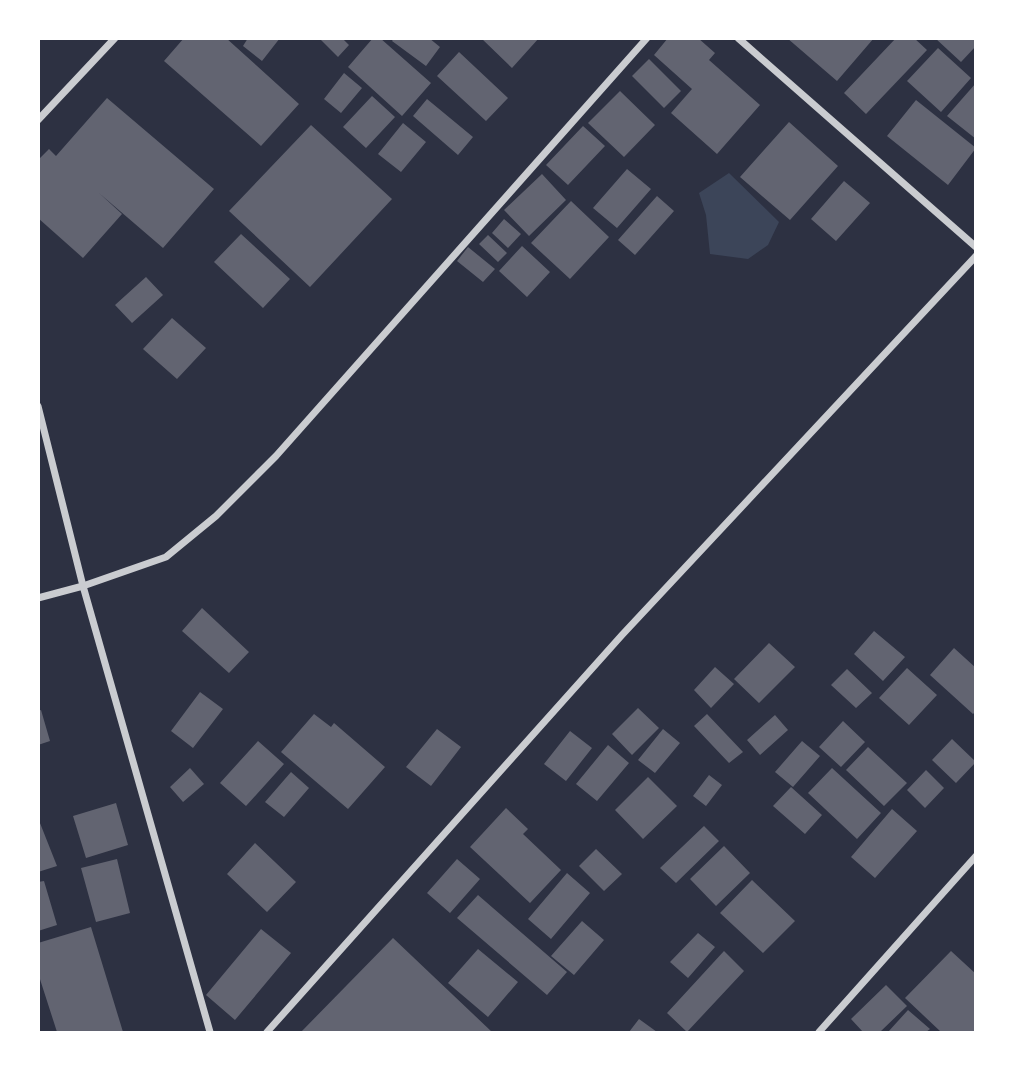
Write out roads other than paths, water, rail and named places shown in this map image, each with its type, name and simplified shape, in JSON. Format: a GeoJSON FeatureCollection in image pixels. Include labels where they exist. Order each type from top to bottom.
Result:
{"type":"FeatureCollection","features":[{"type":"Feature","properties":{"kind":"street"},"geometry":{"type":"LineString","coordinates":[[38,120],[115,38]]}},
{"type":"Feature","properties":{"kind":"street"},"geometry":{"type":"LineString","coordinates":[[38,598],[83,586],[166,557],[216,516],[276,456],[647,38]]}},
{"type":"Feature","properties":{"kind":"street"},"geometry":{"type":"LineString","coordinates":[[738,38],[975,247]]}},
{"type":"Feature","properties":{"kind":"street"},"geometry":{"type":"LineString","coordinates":[[267,1032],[622,635],[975,256]]}},
{"type":"Feature","properties":{"kind":"street"},"geometry":{"type":"LineString","coordinates":[[38,406],[83,586],[210,1032]]}},
{"type":"Feature","properties":{"kind":"street"},"geometry":{"type":"LineString","coordinates":[[819,1032],[975,856]]}}]}
